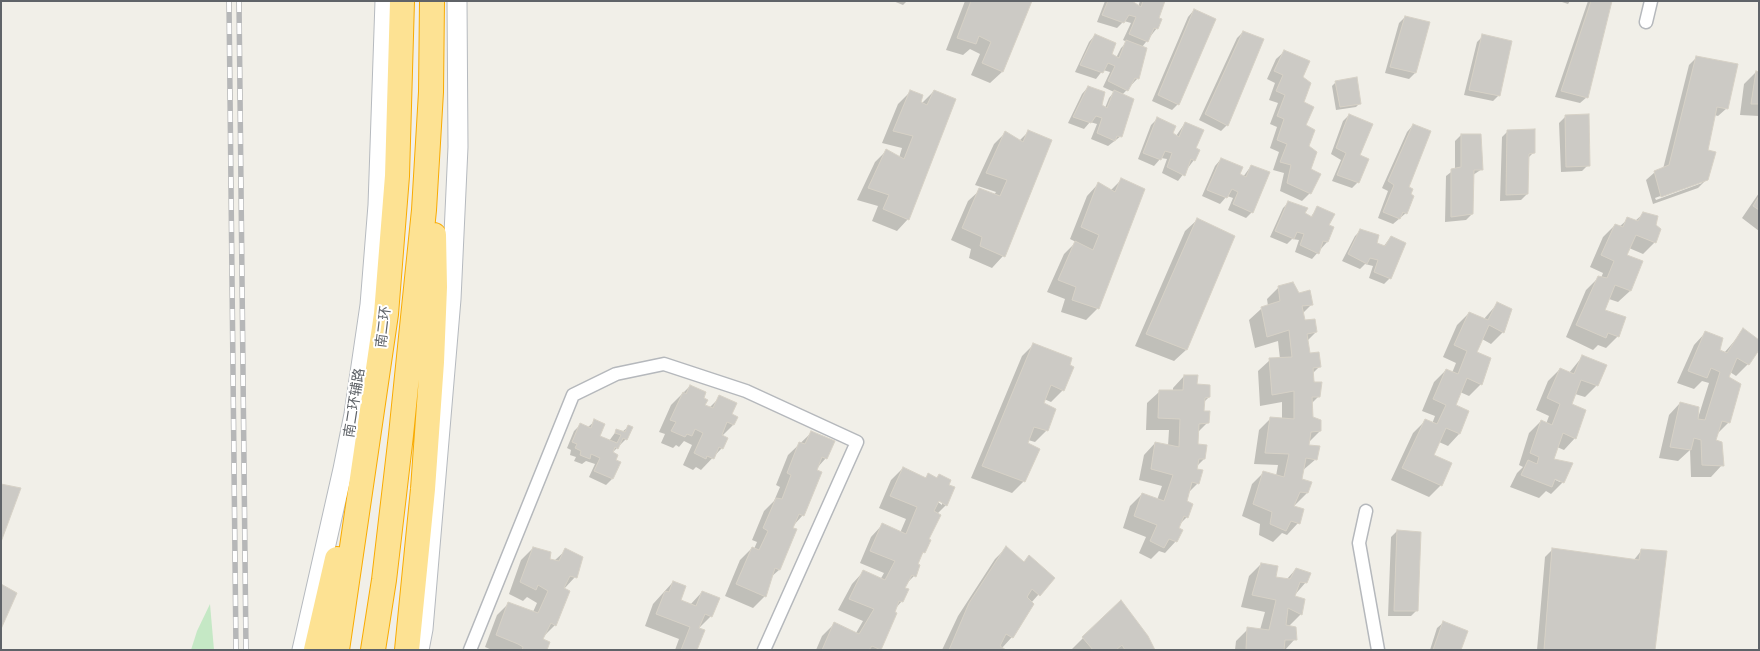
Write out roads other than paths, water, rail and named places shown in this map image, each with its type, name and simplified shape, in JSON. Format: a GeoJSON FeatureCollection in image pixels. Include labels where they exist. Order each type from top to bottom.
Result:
{"type":"FeatureCollection","features":[{"type":"Feature","properties":{"kind":"highway","name":"南二环"},"geometry":{"type":"LineString","coordinates":[[337,650],[386,314],[397,176],[402,1]]}},
{"type":"Feature","properties":{"kind":"highway","name":"南二环"},"geometry":{"type":"LineString","coordinates":[[373,650],[384,580],[415,304],[431,92],[432,1]]}},
{"type":"Feature","properties":{"kind":"highway"},"geometry":{"type":"LineString","coordinates":[[407,650],[423,489],[435,296],[431,92]]}},
{"type":"Feature","properties":{"kind":"highway"},"geometry":{"type":"LineString","coordinates":[[316,650],[371,421]]}},
{"type":"Feature","properties":{"kind":"street","name":"南二环辅路"},"geometry":{"type":"LineString","coordinates":[[302,650],[345,460],[370,305],[378,205],[385,1]]}},
{"type":"Feature","properties":{"kind":"street"},"geometry":{"type":"LineString","coordinates":[[421,650],[451,299],[458,146],[457,1]]}},
{"type":"Feature","properties":{"kind":"street"},"geometry":{"type":"LineString","coordinates":[[1646,22],[1651,1]]}},
{"type":"Feature","properties":{"kind":"street"},"geometry":{"type":"LineString","coordinates":[[470,650],[572,395],[616,374],[664,364],[746,392],[857,442],[764,650]]}},
{"type":"Feature","properties":{"kind":"street"},"geometry":{"type":"LineString","coordinates":[[1366,511],[1359,543],[1378,650]]}},
{"type":"Feature","properties":{"kind":"railway"},"geometry":{"type":"LineString","coordinates":[[229,1],[236,650]]}},
{"type":"Feature","properties":{"kind":"railway"},"geometry":{"type":"LineString","coordinates":[[239,1],[246,650]]}}]}
